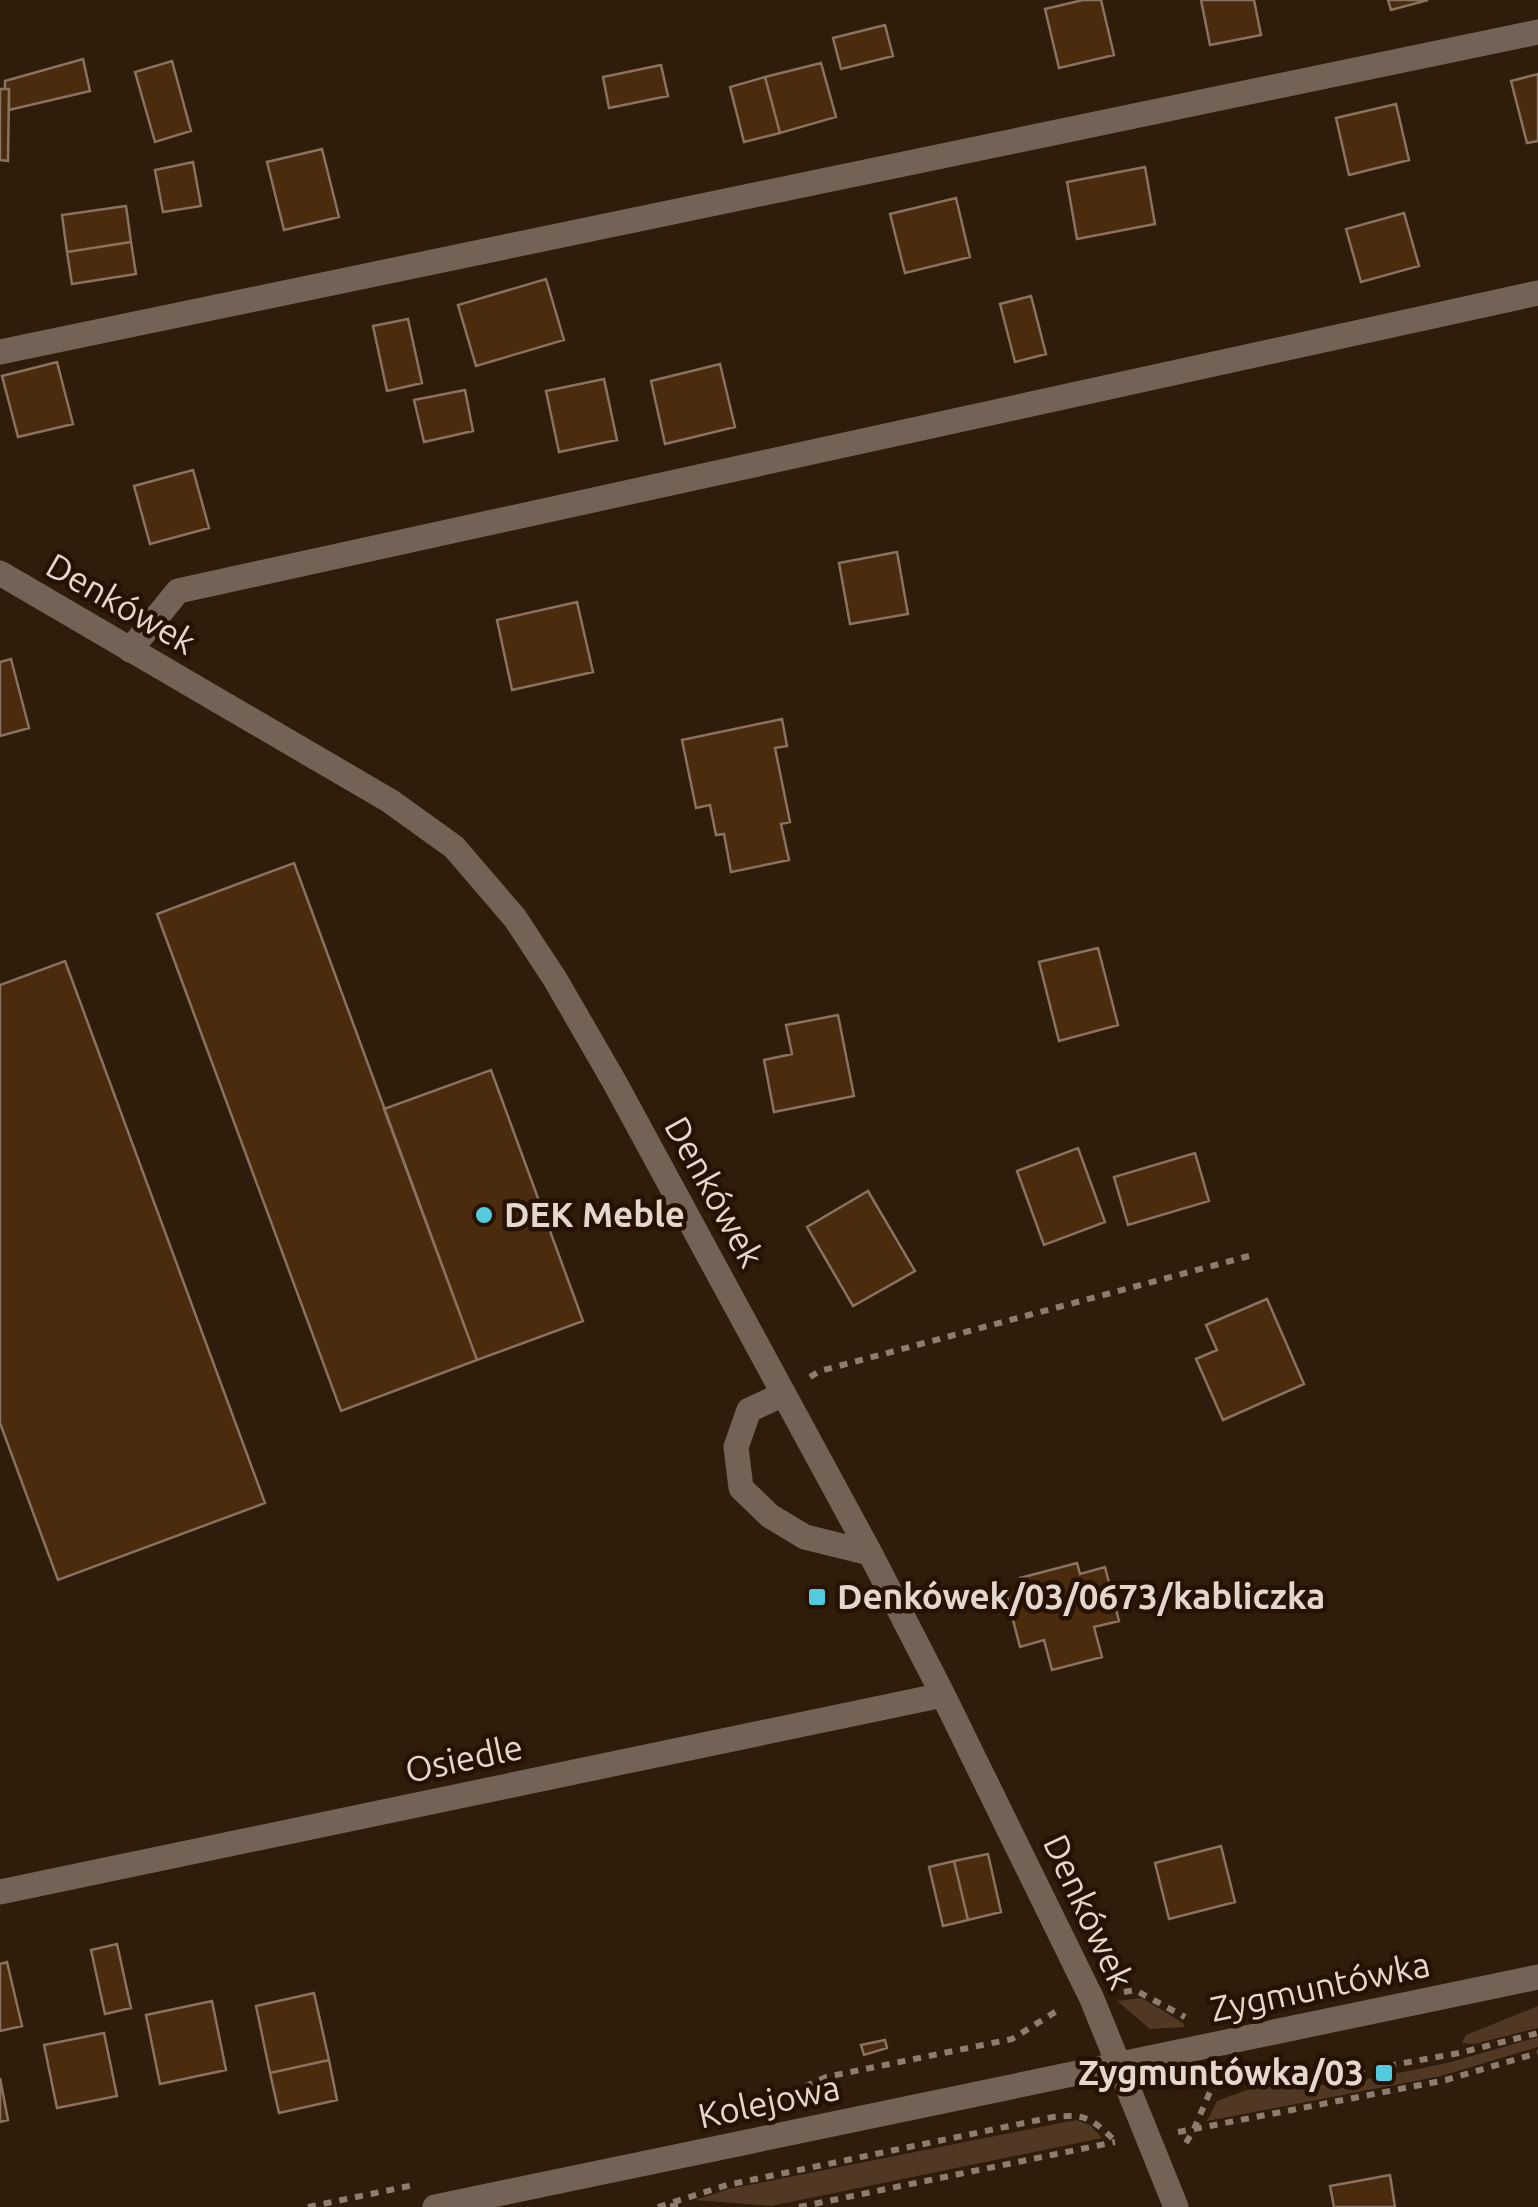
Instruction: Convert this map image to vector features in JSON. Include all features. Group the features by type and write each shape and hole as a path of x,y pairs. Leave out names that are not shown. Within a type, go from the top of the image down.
{"street":[{"path":"0,352 1538,32"},
{"path":"130,650 178,591 1538,293"},
{"name":"Denkówek","path":"0,573 390,801 454,847 515,918 556,979 870,1553 943,1695 1092,1999 1176,2207"},
{"path":"784,1394 749,1410 736,1447 741,1488 770,1516 805,1537 870,1553"},
{"name":"Osiedle","path":"0,1892 943,1695"},
{"name":"Zygmuntówka","path":"1117,2064 1538,1977"},
{"name":"Kolejowa","path":"435,2207 1117,2064"}],"path":[{"path":"784,1394 820,1371 1249,1256"},
{"path":"1120,1993 1134,1990 1188,2018 1196,2018"},
{"path":"1194,2129 1212,2087 1257,2077 1343,2074 1459,2053 1538,2033"},
{"path":"1172,2134 1446,2080 1538,2053"},
{"path":"661,2206 728,2186 1053,2117 1078,2115 1093,2120 1115,2142 799,2207"},
{"path":"661,2206 686,2207"}],"shaded area":[{"path":"1142,1998 1185,2027 1150,2029 1117,2001"},
{"path":"1538,2006 1538,2028 1474,2044 1462,2043 1466,2035"},
{"path":"1538,2037 1538,2047 1441,2076 1207,2121 1217,2101 1250,2089 1340,2085 1447,2063"},
{"path":"1076,2120 1090,2125 1102,2138 771,2206 695,2200 729,2189"}],"building":[{"path":"1101,0 1114,55 1059,68 1045,9"},
{"path":"1201,0 1254,0 1261,35 1210,45"},
{"path":"1388,0 1428,0 1391,10"},
{"path":"885,25 893,56 841,69 833,38"},
{"path":"83,59 90,91 9,110 5,81"},
{"path":"172,61 191,131 155,142 135,72"},
{"path":"821,63 836,117 780,133 765,77"},
{"path":"661,65 668,96 609,108 603,77"},
{"path":"1538,74 1538,141 1527,143 1511,81"},
{"path":"765,77 780,133 744,142 730,87"},
{"path":"0,89 9,89 8,161 0,160"},
{"path":"1396,104 1409,160 1349,175 1336,118"},
{"path":"322,149 339,217 284,230 267,162"},
{"path":"193,162 201,206 163,212 155,170"},
{"path":"1145,167 1155,224 1077,239 1067,182"},
{"path":"956,198 970,257 905,273 890,214"},
{"path":"126,206 131,242 67,252 62,215"},
{"path":"1404,213 1419,266 1361,282 1346,229"},
{"path":"131,242 136,274 72,284 67,252"},
{"path":"546,279 564,340 476,366 458,305"},
{"path":"1031,296 1046,354 1015,362 1000,304"},
{"path":"408,319 422,383 387,391 373,326"},
{"path":"57,362 73,424 18,437 2,376"},
{"path":"720,364 735,427 665,444 651,381"},
{"path":"604,379 617,440 559,452 546,391"},
{"path":"465,390 473,431 424,442 414,400"},
{"path":"193,470 209,528 150,544 134,486"},
{"path":"897,552 908,614 850,624 839,563"},
{"path":"577,602 593,672 512,690 497,620"},
{"path":"11,659 29,728 0,736 0,662"},
{"path":"782,719 787,746 775,748 790,822 781,824 789,860 731,872 724,834 716,835 710,805 696,808 682,740"},
{"path":"294,863 477,1360 341,1411 157,914"},
{"path":"1098,948 1118,1025 1059,1041 1039,962"},
{"path":"65,961 265,1503 58,1580 0,1423 0,985"},
{"path":"838,1015 854,1096 774,1112 764,1060 792,1054 786,1025"},
{"name":"DEK Meble","path":"491,1070 583,1321 477,1360 384,1109"},
{"path":"1078,1148 1105,1222 1044,1245 1017,1171"},
{"path":"1195,1153 1209,1201 1128,1225 1114,1177"},
{"path":"868,1191 915,1271 853,1306 807,1227"},
{"path":"1267,1299 1304,1384 1223,1420 1196,1359 1217,1350 1206,1325"},
{"path":"1077,1563 1080,1574 1105,1567 1119,1621 1094,1627 1102,1657 1052,1670 1044,1640 1020,1647 1006,1593 1023,1589 1020,1578"},
{"path":"1221,1846 1235,1902 1169,1919 1155,1863"},
{"path":"988,1854 1001,1912 968,1920 954,1861"},
{"path":"954,1861 968,1920 943,1926 929,1867"},
{"path":"117,1944 131,2008 105,2014 91,1950"},
{"path":"7,1962 22,2026 0,2031 0,1964"},
{"path":"314,1993 329,2060 270,2073 256,2006"},
{"path":"212,2001 226,2070 160,2084 146,2015"},
{"path":"104,2033 117,2096 57,2108 44,2045"},
{"path":"885,2040 887,2048 864,2055 861,2045"},
{"path":"329,2060 337,2100 279,2113 270,2073"},
{"path":"0,2078 8,2120 0,2122"},
{"path":"1390,2175 1395,2207 1334,2207 1330,2186"}],"place":[{"name":"DEK Meble","path":"484,1215"},
{"name":"Denkówek/03/0673/kabliczka","path":"817,1597"},
{"name":"Zygmuntówka/03","path":"1384,2073"}]}
